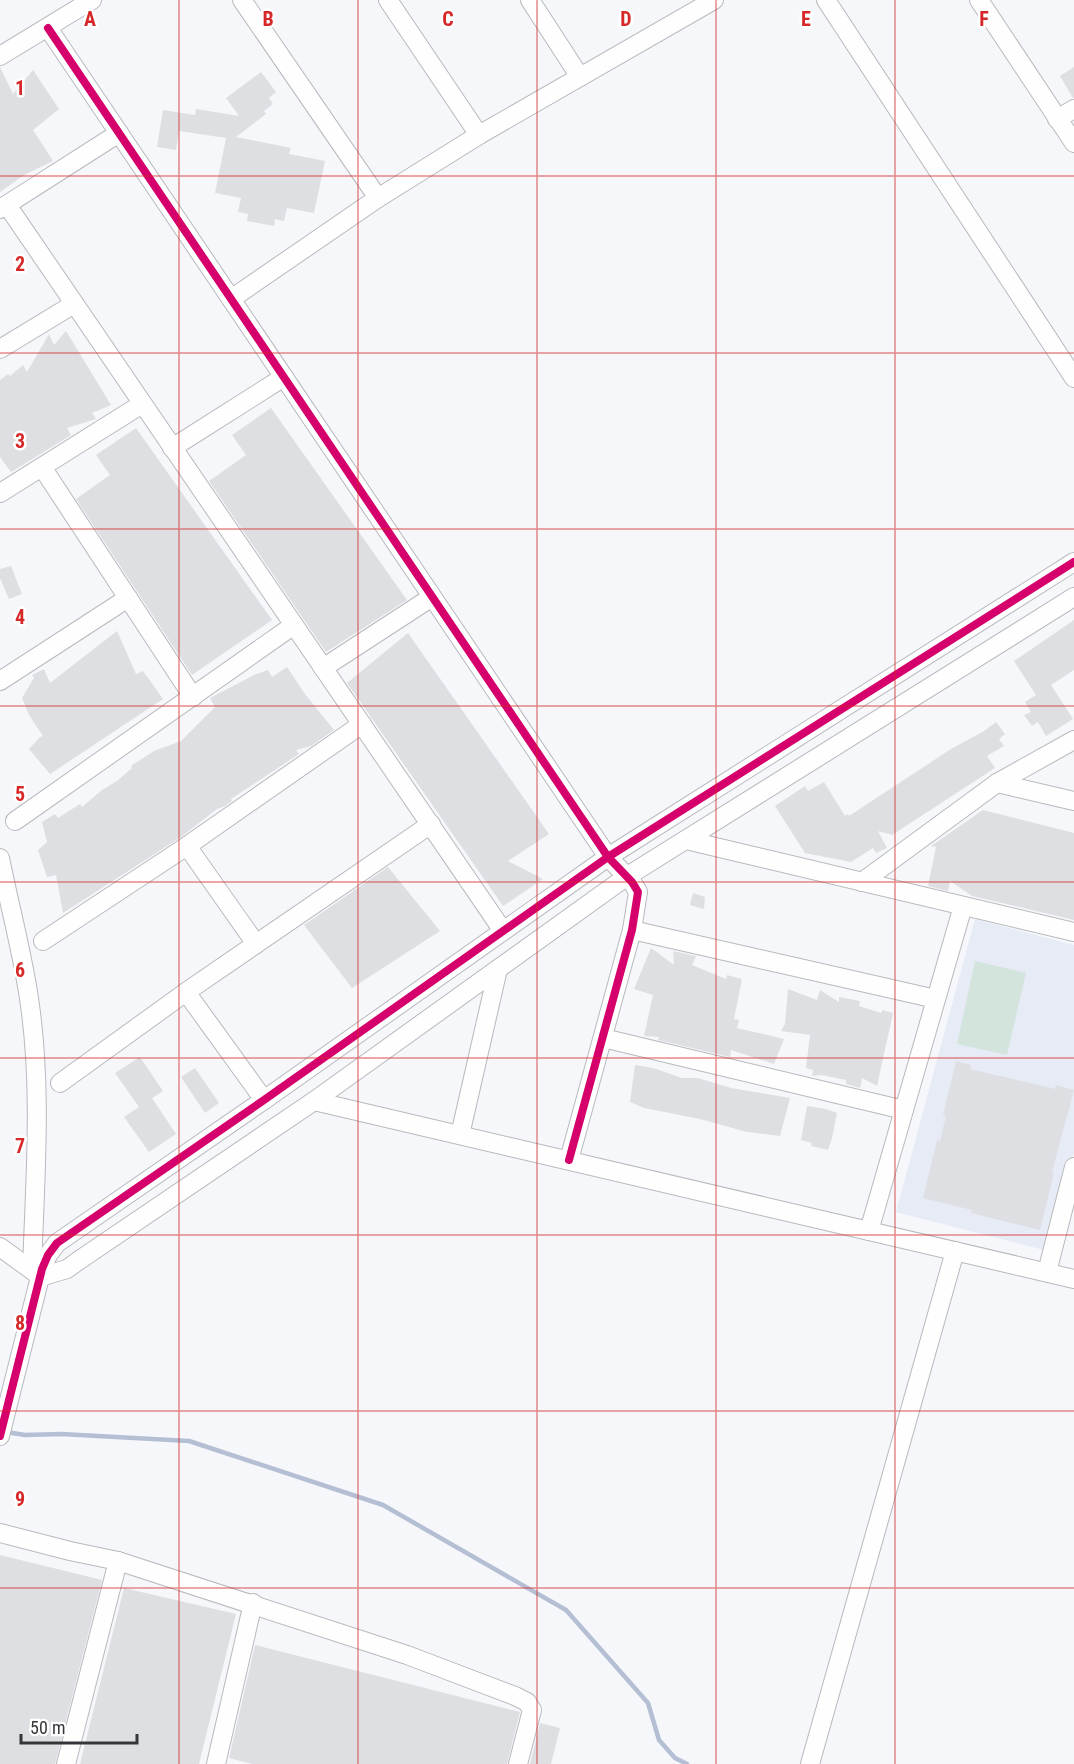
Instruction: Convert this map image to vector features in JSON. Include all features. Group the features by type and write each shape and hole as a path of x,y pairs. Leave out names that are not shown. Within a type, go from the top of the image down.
{"street":[{"path":"0,56 92,0"},
{"path":"243,0 378,198"},
{"path":"388,0 478,135"},
{"path":"531,0 580,77"},
{"path":"231,299 378,198 478,135 714,0"},
{"path":"826,0 1074,378"},
{"path":"979,0 1074,144"},
{"path":"48,28 608,857 636,888 638,897 632,930 569,1160"},
{"path":"1058,119 1074,109"},
{"path":"119,133 3,207 74,304 503,931"},
{"path":"0,349 74,304"},
{"path":"172,448 284,377"},
{"path":"0,492 142,404"},
{"path":"42,467 193,697"},
{"path":"36,1274 57,1243 608,857 1074,562"},
{"path":"324,668 432,597"},
{"path":"0,1246 36,1274 66,1269 314,1101 626,877 1074,597"},
{"path":"0,681 128,598"},
{"path":"15,821 294,625"},
{"path":"43,941 188,846 362,724"},
{"path":"862,882 997,783 1074,740"},
{"path":"997,783 1074,801"},
{"path":"60,1083 186,992 431,825"},
{"path":"686,840 1074,932"},
{"path":"188,846 256,944"},
{"path":"0,858 28,992 33,1039 36,1146 36,1274 0,1436"},
{"path":"869,1231 963,906"},
{"path":"632,930 936,999"},
{"path":"460,1135 498,969"},
{"path":"186,992 264,1100"},
{"path":"603,1038 904,1110"},
{"path":"314,1101 1074,1279"},
{"path":"1047,1272 1074,1167"},
{"path":"810,1764 955,1251"},
{"path":"0,1533 118,1561 407,1655 515,1696 527,1702 532,1710 518,1764"},
{"path":"66,1764 118,1561"},
{"path":"216,1764 253,1604"}],"shaded area":[{"path":"975,919 1074,945 1074,1152 1048,1251 896,1212"},
{"path":"975,961 1026,973 1007,1055 957,1044"}],"building":[{"path":"0,67 13,94 33,70 59,109 33,130 53,161 24,175 0,192"},
{"path":"1074,67 1074,98 1073,98 1060,76"},
{"path":"261,72 276,92 269,98 273,104 264,111 266,114 236,137 291,148 289,154 325,161 314,213 287,208 284,221 275,219 274,226 247,221 248,214 238,212 241,198 215,193 226,138 179,131 176,150 157,147 163,110 195,115 196,109 239,116 226,98"},
{"path":"66,331 111,405 92,413 96,419 67,428 71,435 11,472 0,457 0,380 8,374 10,376 23,365 27,372 49,334 54,345"},
{"path":"271,408 407,600 326,652 209,481 246,455 232,435"},
{"path":"136,428 272,620 192,675 76,499 110,475 96,455"},
{"path":"11,566 22,594 9,599 0,578 0,569"},
{"path":"1074,620 1074,670 1051,685 1073,719 1046,736 1038,722 1032,726 1024,715 1031,712 1025,702 1036,695 1014,661"},
{"path":"117,631 136,674 143,671 163,699 50,774 29,749 43,736 29,715 22,698 34,678 32,675 44,669 50,683"},
{"path":"408,633 549,834 508,861 543,879 503,906 347,683"},
{"path":"287,667 334,730 311,746 296,750 299,754 231,799 232,801 217,809 181,837 63,913 56,875 47,877 38,850 47,842 42,822 55,814 58,818 80,804 82,807 117,781 132,768 131,766 154,751 181,741 215,707 210,698 254,675 268,670 272,677"},
{"path":"996,722 1005,734 999,739 1004,746 987,756 995,768 892,835 878,831 887,848 876,853 873,848 851,862 805,853 775,806 805,786 808,791 824,782 845,816 848,814 849,816"},
{"path":"983,810 1074,833 1074,920 972,896 950,881 948,891 928,886 936,847 931,846"},
{"path":"388,867 440,931 352,988 304,925"},
{"path":"693,893 705,897 704,909 690,905"},
{"path":"651,948 674,965 673,951 696,956 692,965 726,979 727,975 742,979 734,1019 739,1020 737,1028 784,1039 774,1064 731,1050 730,1057 658,1040 659,1037 644,1036 653,995 634,989"},
{"path":"788,989 817,1000 820,990 839,1002 839,997 860,1001 859,1006 881,1013 882,1010 893,1013 877,1086 862,1078 860,1088 846,1084 846,1080 821,1075 812,1076 813,1070 806,1068 810,1035 781,1031 785,1024"},
{"path":"140,1057 163,1091 152,1098 176,1134 149,1152 124,1117 139,1107 115,1073"},
{"path":"956,1061 971,1065 970,1069 1055,1089 1056,1085 1074,1090 1052,1172 1054,1173 1040,1230 971,1213 972,1210 923,1198 937,1140 940,1141 946,1116 943,1115"},
{"path":"635,1065 653,1068 682,1078 698,1078 731,1088 790,1098 780,1136 747,1132 700,1119 644,1108 630,1102"},
{"path":"195,1068 219,1103 205,1113 181,1077"},
{"path":"807,1106 837,1113 828,1150 811,1146 812,1143 801,1140"},
{"path":"0,1555 102,1580 55,1764 0,1764"},
{"path":"124,1588 236,1614 199,1764 80,1764"},
{"path":"255,1645 520,1712 507,1764 252,1764 229,1758"},
{"path":"540,1723 560,1728 551,1764 530,1764"}],"waterway":[{"path":"6,1432 25,1435 61,1434 189,1441 383,1505 566,1610 648,1703 659,1740 675,1758 687,1764"}],"cycle path":[{"path":"48,28 608,857 632,882 638,892 632,930 569,1160"},
{"path":"0,1436 42,1269 57,1243 608,857 1074,562"}]}
